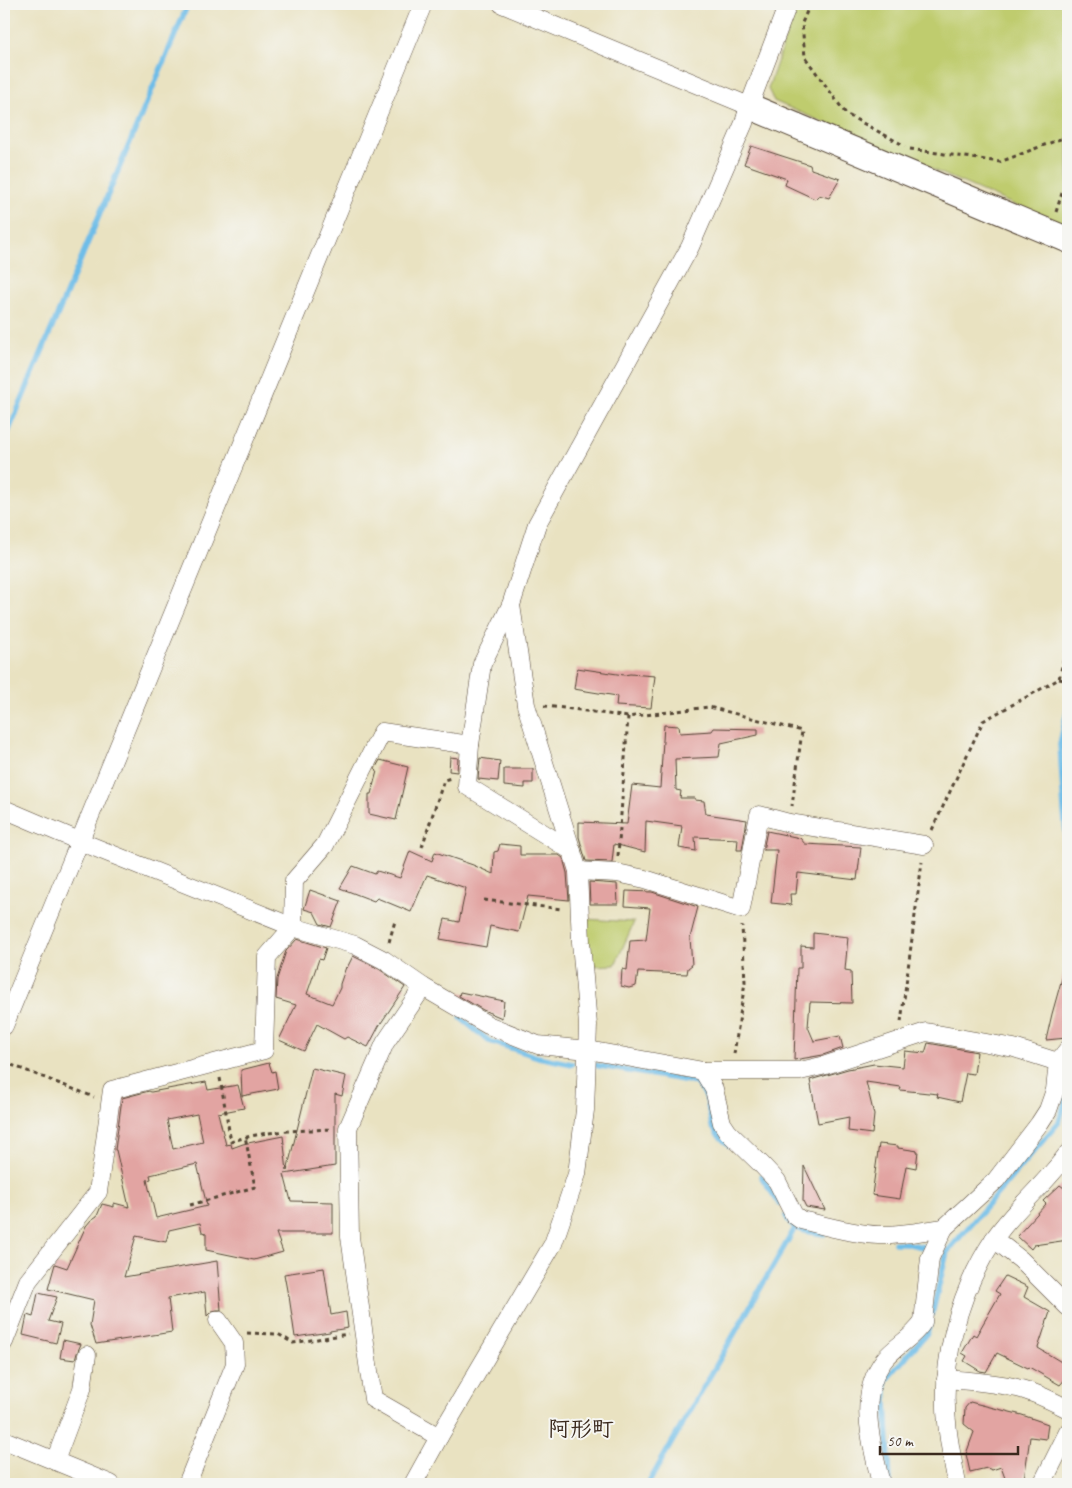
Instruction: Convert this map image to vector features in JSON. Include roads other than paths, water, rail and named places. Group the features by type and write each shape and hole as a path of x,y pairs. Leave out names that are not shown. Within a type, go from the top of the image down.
{"street":[{"path":"4,1026 423,4"},
{"path":"502,4 1059,236"},
{"path":"572,851 467,786 470,745 482,664 511,605 537,524 690,246 744,123 788,4"},
{"path":"413,1484 553,1244 577,1174 585,1110 588,1025 578,871 526,705 511,605"},
{"path":"4,1342 28,1281 98,1192 112,1090 264,1050 267,958 293,927 294,881 325,845 382,732 470,745"},
{"path":"4,809 293,927 355,945 384,960 424,987 488,1025 538,1045 588,1050 703,1071 731,1072 800,1071 826,1065 926,1032 1063,1056 1048,1110 1039,1124 996,1180 941,1234 930,1258 923,1322 918,1330 884,1359 876,1372 870,1388 868,1420 881,1484"},
{"path":"578,871 617,873 645,879 741,909 759,815 789,823 924,845"},
{"path":"424,987 385,1043 348,1128 350,1237 373,1399 439,1437"},
{"path":"703,1071 714,1089 722,1123 728,1132 777,1181 794,1215 801,1220 877,1235 941,1234"},
{"path":"957,1484 948,1431 946,1379 955,1327 966,1291 975,1271 994,1239 1007,1222 1067,1159"},
{"path":"994,1239 1021,1260 1068,1307"},
{"path":"187,1484 235,1364 234,1343 223,1326"},
{"path":"55,1461 82,1389 87,1355"},
{"path":"946,1379 999,1384 1018,1388 1035,1393 1068,1409"},
{"path":"1042,1484 1068,1432"},
{"path":"4,1440 111,1484"}],"waterway":[{"path":"4,442 188,4"},
{"path":"1068,706 1060,744 1068,854"},
{"path":"461,1018 489,1041 538,1057 572,1064"},
{"path":"594,1065 695,1082 707,1099 712,1126 718,1135 729,1145"},
{"path":"932,1314 947,1252 1059,1122 1068,1092"},
{"path":"761,1176 779,1203"},
{"path":"786,1216 797,1228 824,1234"},
{"path":"648,1484 795,1228"},
{"path":"895,1243 905,1243 932,1249"},
{"path":"890,1484 885,1381 927,1333 930,1323"}],"district":[{"name":"阿形町","path":"581,1428"}]}
